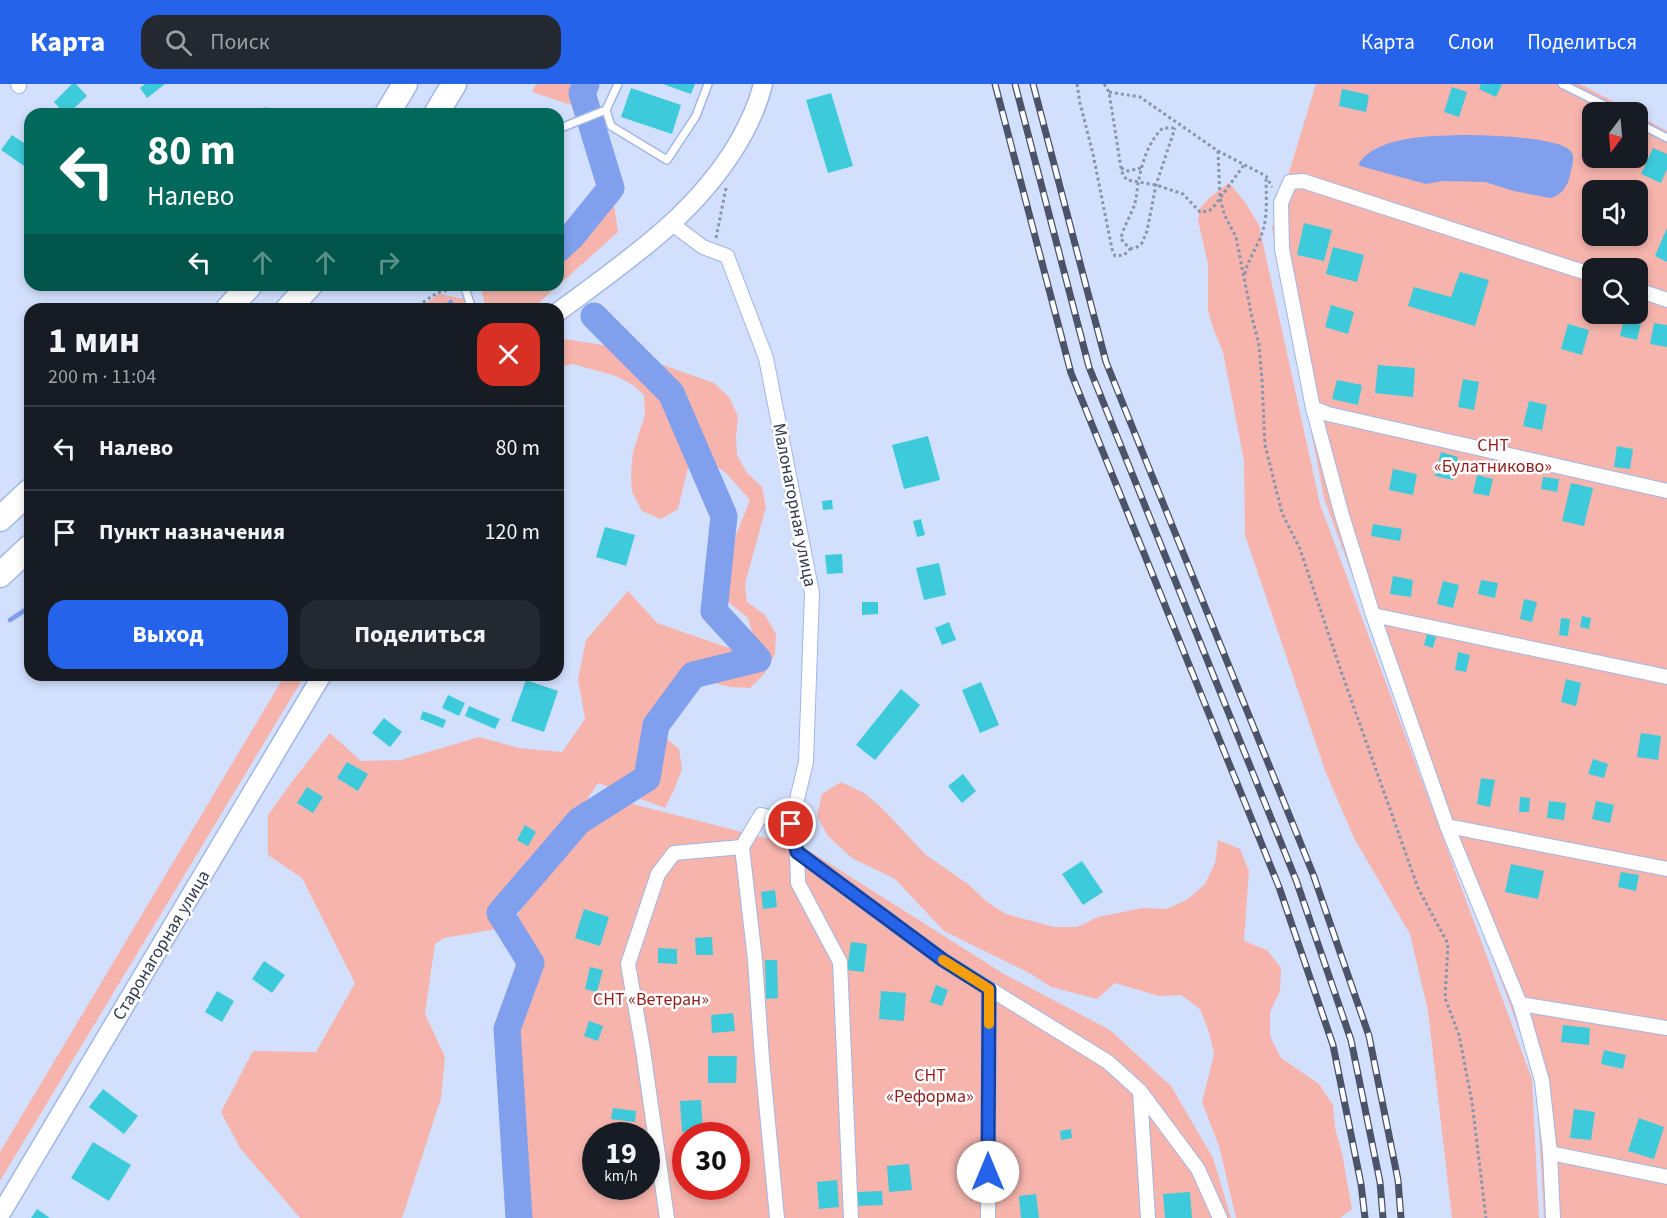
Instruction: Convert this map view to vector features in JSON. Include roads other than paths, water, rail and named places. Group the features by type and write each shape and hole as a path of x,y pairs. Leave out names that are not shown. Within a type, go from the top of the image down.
{"highway":[{"path":"391,108 405,84"},
{"path":"440,108 454,84"},
{"path":"234,303 244,291"},
{"path":"294,303 304,291"},
{"path":"0,519 24,497"},
{"path":"0,574 24,552"}],"main road":[{"path":"564,307 659,236 696,200 730,156 754,112 763,84"},
{"name":"Старонагорная улица","path":"0,1215 318,681"}],"street":[{"path":"1553,1218 1550,1153 1542,1081 1520,1004 1447,826 1373,615 1341,512 1313,408 1282,249 1281,203 1290,182 1303,181 1582,271"},
{"name":"Малонагорная улица","path":"672,224 703,247 727,256 766,358 812,593 806,762 791,824"},
{"path":"1648,293 1667,300"},
{"path":"1313,408 1328,414 1667,491"},
{"path":"1373,615 1667,676"},
{"path":"777,1218 755,960 742,847 761,815 791,824 797,852 798,882 840,962 851,1218"},
{"path":"1447,826 1667,869"},
{"path":"667,1218 628,964 658,874 674,853 742,847"},
{"path":"797,852 943,960 1108,1062 1140,1091 1198,1169 1220,1218"},
{"path":"988,1218 989,989"},
{"path":"1520,1004 1667,1028"},
{"path":"1140,1091 1148,1218"},
{"path":"1550,1153 1667,1177"}],"lane":[{"path":"618,84 606,110 610,126 667,160 696,116 708,84"},
{"path":"1562,84 1598,102"},
{"path":"564,126 606,110"},
{"path":"1648,128 1667,138"}],"water":[{"path":"1460,135 1538,140 1566,147 1572,153 1573,158 1568,183 1561,193 1550,198 1514,191 1485,182 1443,181 1426,184 1360,166 1359,163 1379,147 1405,139"}],"waterway":[{"path":"564,243 611,188 582,93 586,84"},
{"path":"519,1218 507,1029 531,963 500,913 579,821 647,778 656,725 693,675 758,659 714,611 724,516 671,393 594,316"},
{"path":"10,620 24,611"}],"railway":[{"path":"995,84 1071,373 1279,887 1333,1045 1361,1184 1365,1218"},
{"path":"1015,84 1089,367 1296,880 1351,1040 1380,1182 1383,1218"},
{"path":"1033,84 1106,362 1313,874 1369,1036 1398,1180 1401,1218"}],"park label":[{"name":"СНТ «Булатниково»","path":"1493,455"},
{"name":"СНТ «Ветеран»","path":"651,999"},
{"name":"СНТ «Реформа»","path":"930,1085"}]}
